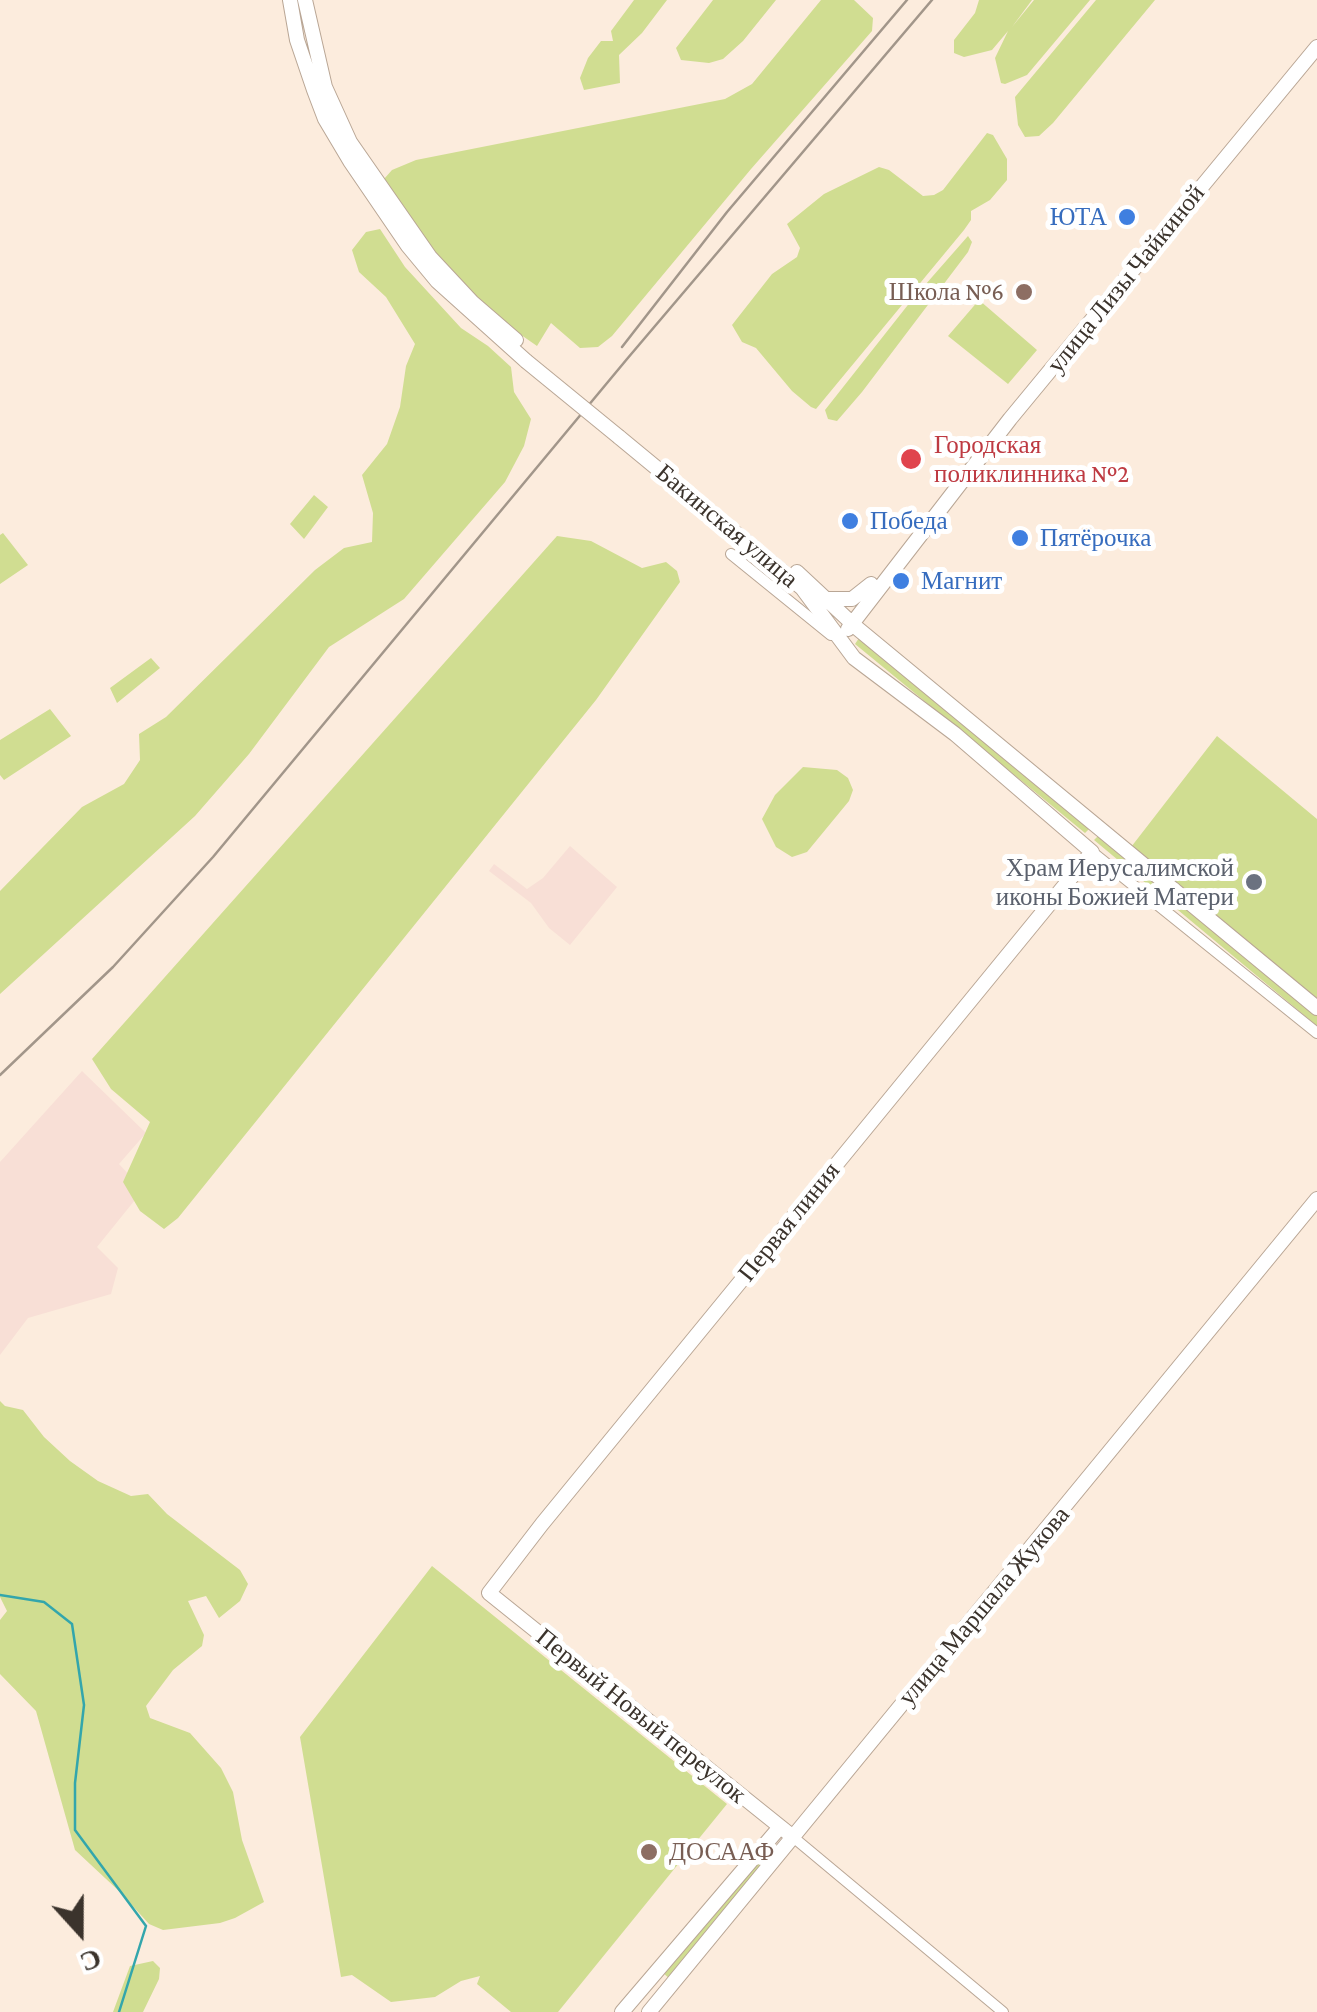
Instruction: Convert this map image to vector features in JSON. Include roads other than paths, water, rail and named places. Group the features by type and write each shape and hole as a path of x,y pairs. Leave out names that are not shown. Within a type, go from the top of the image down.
{"main road":[{"path":"290,0 305,38"},
{"path":"305,0 305,38"},
{"name":"Бакинская улица","path":"305,38 320,104 340,145 408,246 449,293 825,598 1317,1008"},
{"name":"улица Лизы Чайкиной","path":"842,644 851,622 936,513 1317,46"},
{"name":"Бакинская улица","path":"622,434 802,588 854,658 955,734 1092,852"},
{"name":"улица Лизы Чайкиной","path":"825,598 846,601 859,595 936,513"},
{"name":"Первая линия","path":"489,1594 542,1524 1092,852"},
{"name":"улица Маршала Жукова","path":"649,2012 1317,1199"},
{"name":"Первый Новый переулок","path":"489,1594 793,1837"},
{"path":"622,2012 780,1826"},
{"path":"652,1976 667,1990"}],"street":[{"path":"731,554 842,644"},
{"name":"Бакинская улица","path":"1092,852 1317,1033"},
{"path":"793,1837 1003,2012"}],"waterway":[{"path":"0,1595 44,1602 72,1624 84,1705 75,1783 75,1830 146,1926 119,2012"}],"railway":[{"path":"622,347 727,212 907,0"},
{"path":"0,1075 113,967 213,857 932,0"}],"place":[{"name":"ЮТА","path":"1127,217"},
{"name":"Школа №6","path":"1024,292"},
{"name":"Городская поликлинника №2","path":"911,459"},
{"name":"Победа","path":"850,521"},
{"name":"Пятёрочка","path":"1020,538"},
{"name":"Магнит","path":"901,581"},
{"name":"Храм Иерусалимской иконы Божией Матери","path":"1254,882"},
{"name":"ДОСААФ","path":"649,1852"}]}
